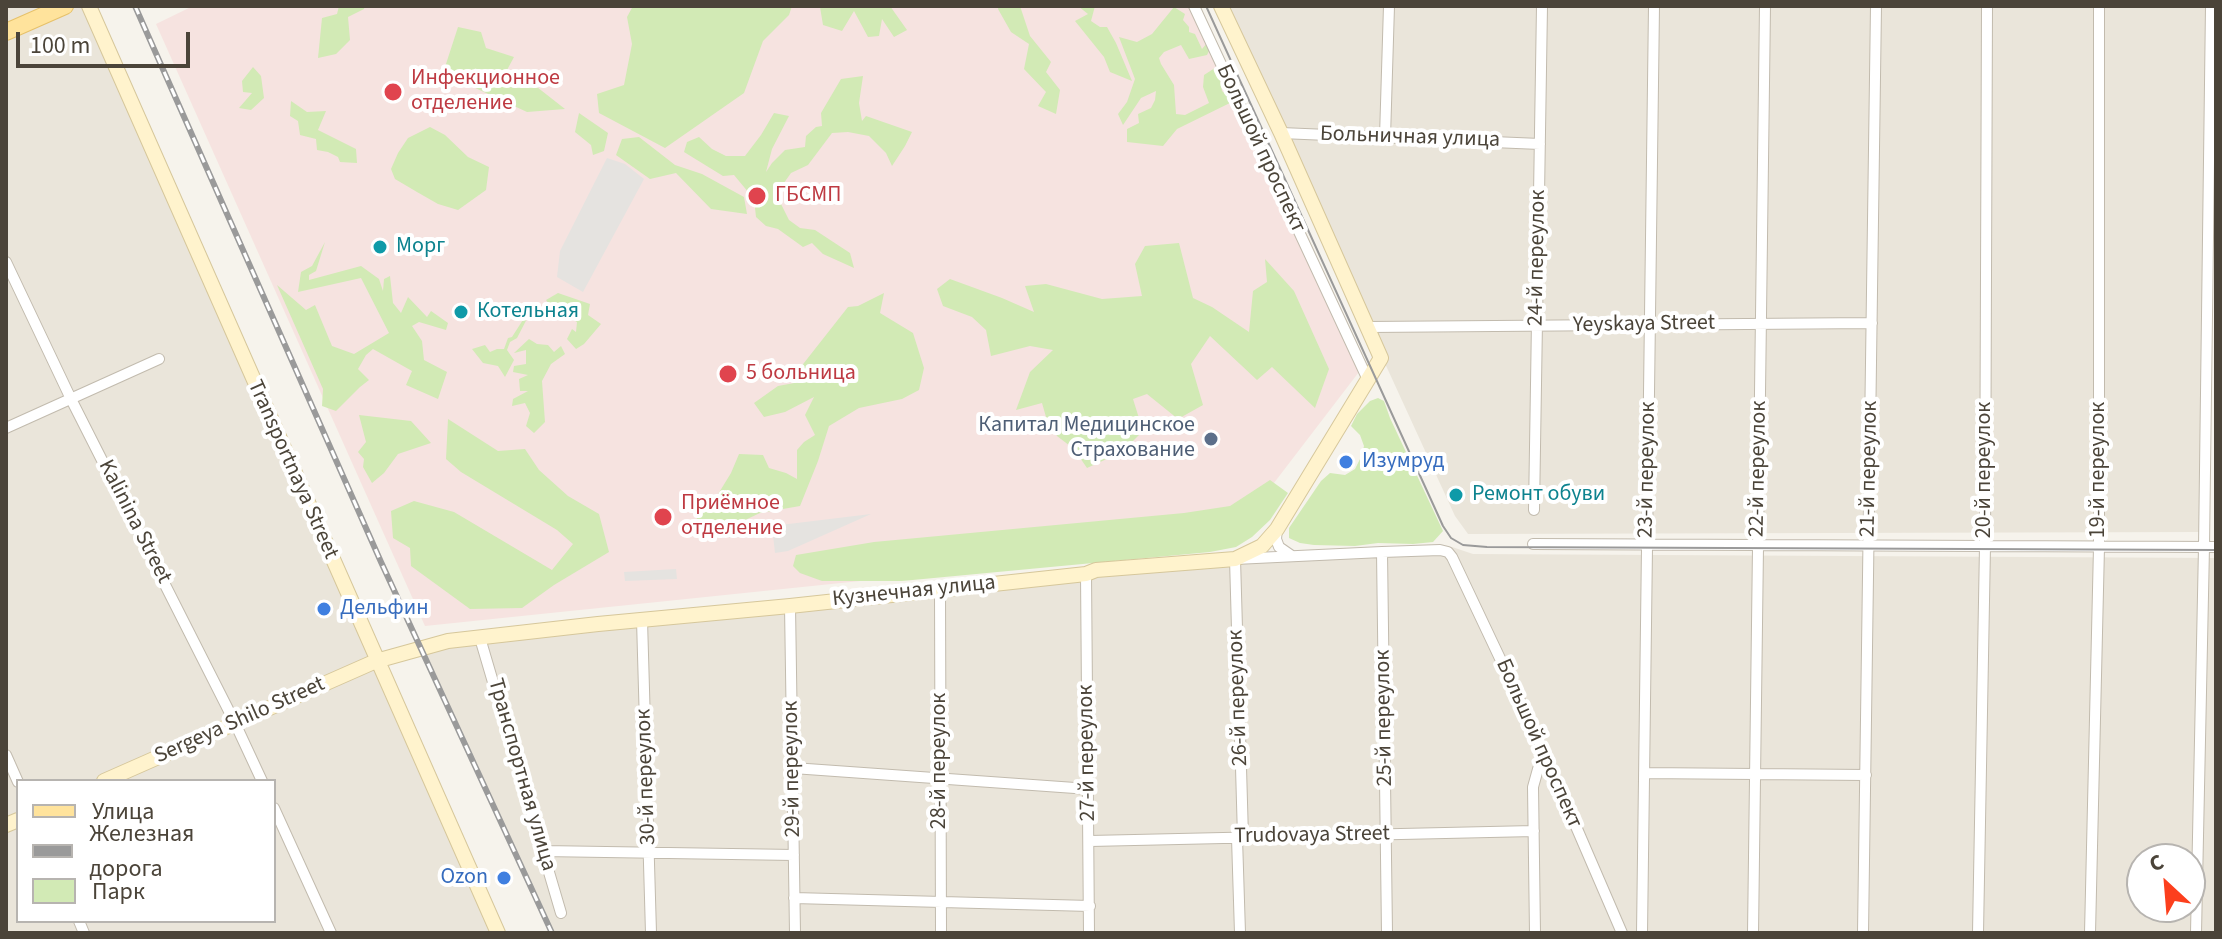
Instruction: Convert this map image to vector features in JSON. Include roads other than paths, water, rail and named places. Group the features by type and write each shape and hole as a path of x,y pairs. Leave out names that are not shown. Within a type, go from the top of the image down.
{"main road":[{"path":"6,32 65,6"}],"street":[{"name":"Transportnaya Street","path":"89,6 498,933"},
{"name":"Большой проспект","path":"1194,6 1368,380"},
{"name":"Большой проспект","path":"1221,6 1381,358 1277,529 1262,546 1235,559"},
{"path":"1385,137 1389,6"},
{"name":"24-й переулок","path":"1534,510 1542,6"},
{"name":"23-й переулок","path":"1642,933 1654,6"},
{"name":"22-й переулок","path":"1753,933 1765,6"},
{"name":"21-й переулок","path":"1863,933 1876,6"},
{"name":"20-й переулок","path":"1978,933 1985,546 1987,6"},
{"name":"19-й переулок","path":"2090,933 2099,547 2099,6"},
{"path":"2196,933 2210,547 2211,6"},
{"name":"Больничная улица","path":"1281,133 1540,144"},
{"name":"Kalinina Street","path":"6,262 261,779"},
{"name":"Yeyskaya Street","path":"1369,327 1872,323"},
{"path":"6,428 159,359"},
{"path":"1277,529 1279,547 1294,557"},
{"path":"1533,544 2210,547"},
{"name":"Кузнечная улица","path":"376,661 448,641 940,590 1086,574 1096,570 1382,552 1440,550 1452,557"},
{"name":"25-й переулок","path":"1382,552 1387,933"},
{"name":"Большой проспект","path":"1452,557 1545,756 1622,933"},
{"name":"26-й переулок","path":"1235,559 1240,933"},
{"name":"27-й переулок","path":"1086,574 1089,933"},
{"name":"28-й переулок","path":"940,590 941,933"},
{"name":"29-й переулок","path":"790,606 795,933"},
{"name":"30-й переулок","path":"642,620 651,933"},
{"name":"Транспортная улица","path":"480,638 561,913"},
{"name":"Sergeya Shilo Street","path":"109,779 376,661"},
{"path":"6,755 17,779"},
{"path":"1535,933 1533,787 1545,756"},
{"path":"793,768 1089,789"},
{"path":"1644,773 1866,775"},
{"path":"276,812 331,933"},
{"name":"Trudovaya Street","path":"1090,841 1534,831"},
{"path":"543,851 794,855"},
{"path":"794,898 1090,906"}],"tram line":[{"path":"1206,6 1443,526 1451,538 1463,545 2216,550"}],"railway":[{"path":"135,6 381,562 552,933"}],"place":[{"name":"Инфекционное отделение","path":"393,92"},
{"name":"ГБСМП","path":"757,196"},
{"name":"Морг","path":"380,247"},
{"name":"Котельная","path":"461,312"},
{"name":"5 больница","path":"728,374"},
{"name":"Капитал Медицинское Страхование","path":"1211,439"},
{"name":"Изумруд","path":"1346,462"},
{"name":"Ремонт обуви","path":"1456,495"},
{"name":"Приёмное отделение","path":"663,517"},
{"name":"Дельфин","path":"324,609"},
{"name":"Ozon","path":"504,878"}]}
